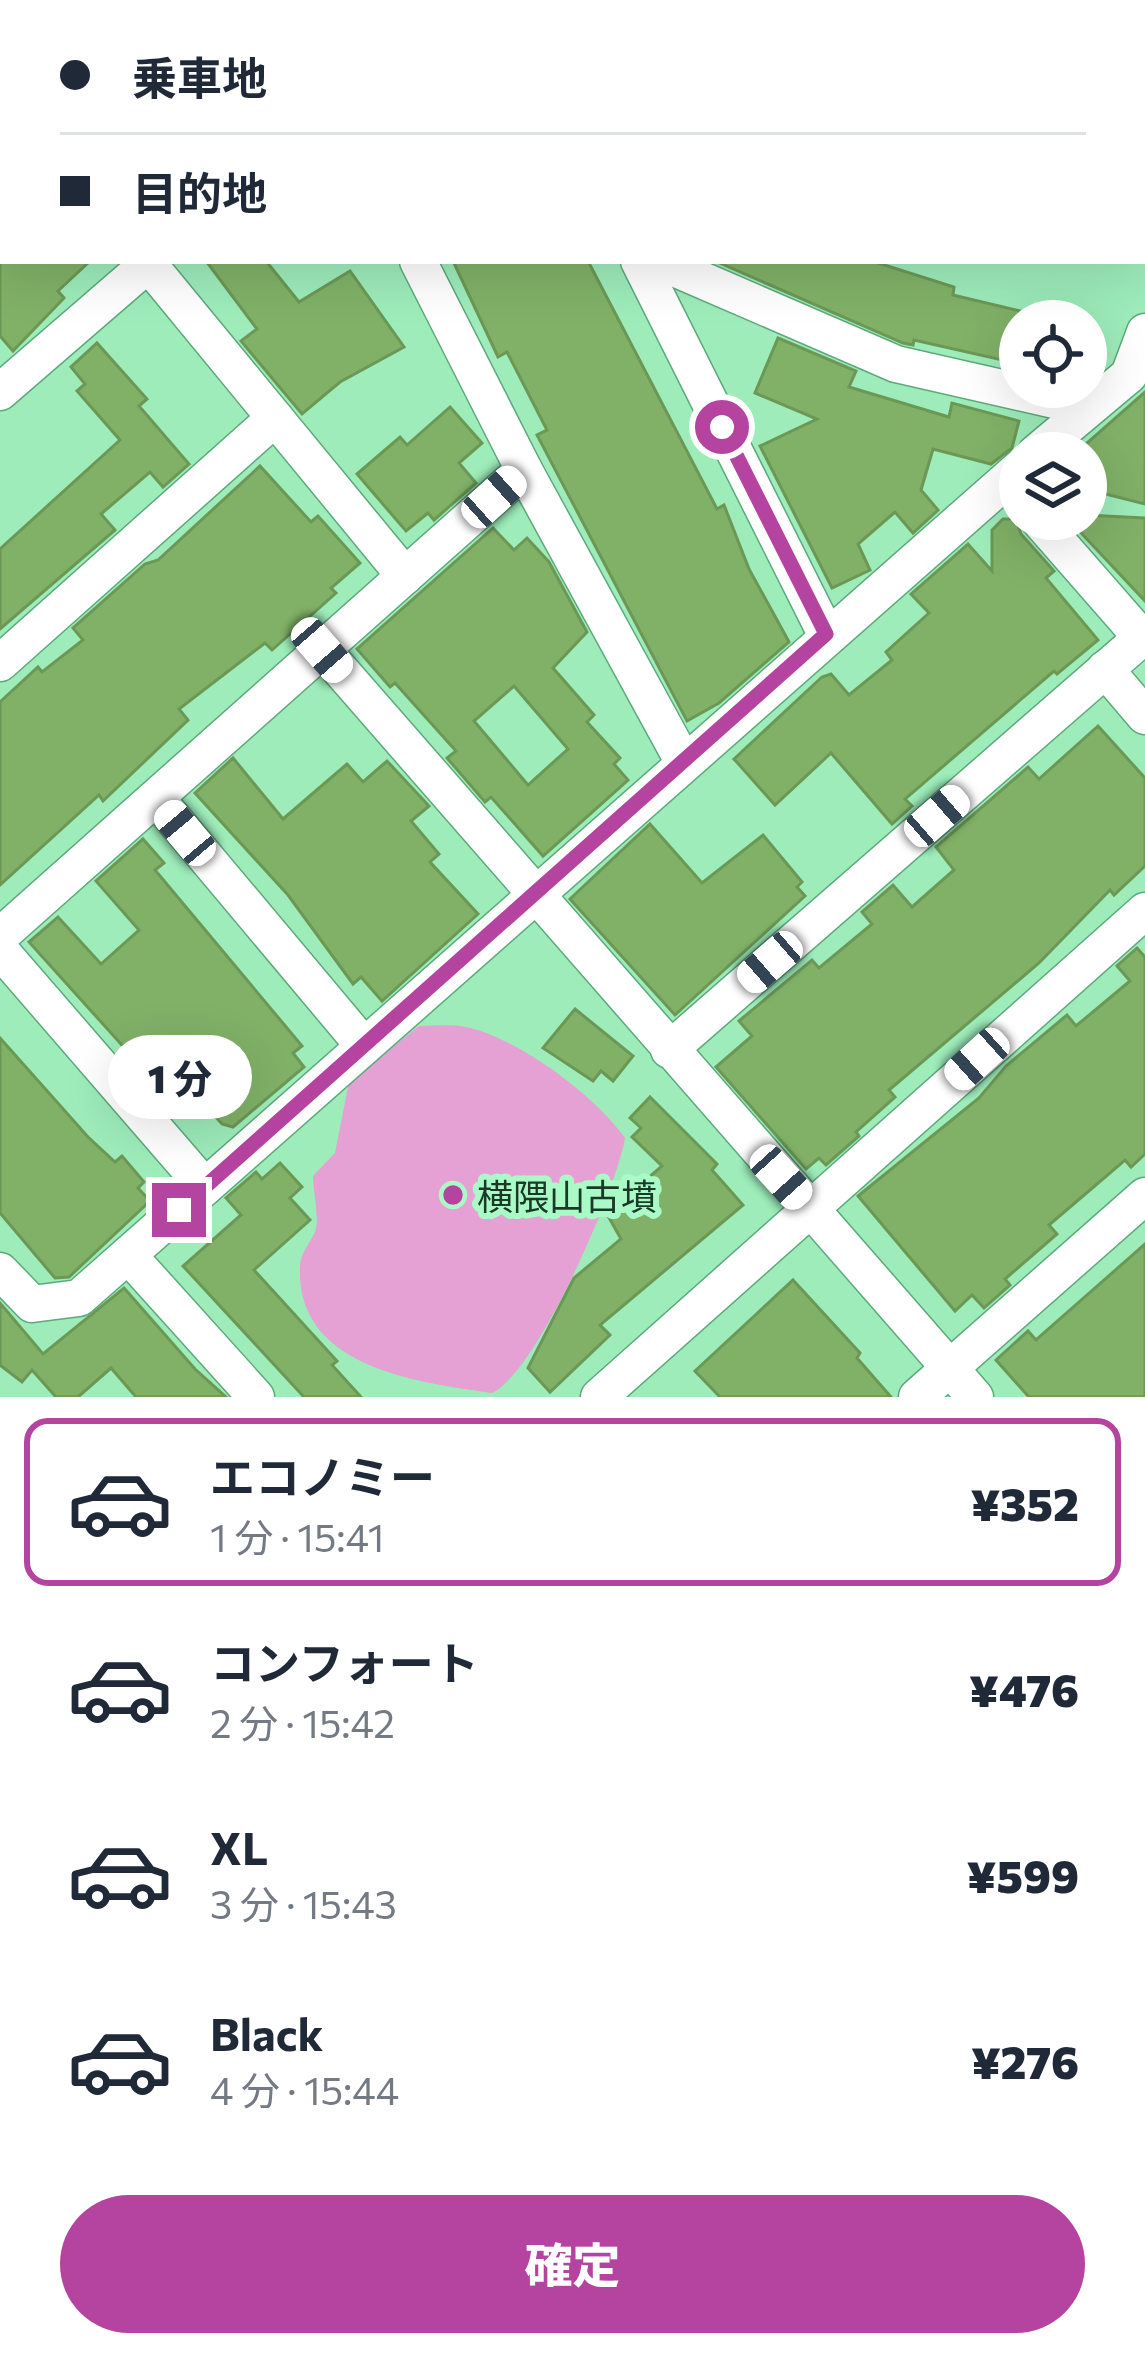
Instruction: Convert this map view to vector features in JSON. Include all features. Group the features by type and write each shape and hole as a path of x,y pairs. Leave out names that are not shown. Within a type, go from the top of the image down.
{"street":[{"path":"0,392 145,264"},
{"path":"149,264 405,576"},
{"path":"420,264 524,470 683,761"},
{"path":"641,264 826,634"},
{"path":"665,264 896,364 999,387"},
{"path":"1107,391 1130,375 1145,332"},
{"path":"1058,432 1084,408"},
{"path":"0,664 275,418"},
{"path":"0,936 524,470"},
{"path":"0,1271 32,1304 80,1298 826,634 999,495"},
{"path":"670,1051 1143,636 1057,540"},
{"path":"322,650 975,1397"},
{"path":"1105,669 1145,716"},
{"path":"156,797 364,1046"},
{"path":"599,1397 1145,910"},
{"path":"0,950 205,1187"},
{"path":"917,1397 1145,1196"},
{"path":"128,1256 256,1397"}],"shaded area":[{"path":"419,1026 466,1027 509,1043 575,1087 625,1138 607,1197 572,1278 530,1352 492,1393 430,1383 366,1364 317,1327 304,1300 300,1266 316,1227 313,1176 335,1153 349,1082"}],"building":[{"path":"0,264 87,264 58,291 64,298 13,351 0,336"},
{"path":"208,264 268,264 299,302 350,271 404,347 340,382 302,414 241,341 257,329"},
{"path":"454,264 590,264 717,509 724,505 749,569 789,642 719,703 687,721 537,435 547,430 507,352 498,357"},
{"path":"722,264 881,264 954,287 953,295 999,306 999,359 914,340 913,345"},
{"path":"778,338 856,371 849,387 949,417 952,403 1019,421 1016,432 999,432 999,458 991,464 933,449 921,490 938,510 913,533 895,512 858,544 870,570 832,588 760,446 817,419 755,393"},
{"path":"97,343 147,399 139,406 189,464 163,487 150,472 101,514 115,530 0,629 0,549 120,440 77,391 85,384 71,367"},
{"path":"1145,392 1145,504 1107,494 1107,432 1100,432"},
{"path":"450,407 482,443 459,463 476,483 434,520 428,513 406,531 357,474 400,437 407,445"},
{"path":"260,466 311,522 318,516 360,563 331,588 336,593 272,650 265,643 179,709 188,720 103,801 99,795 0,885 0,702 38,667 42,672 83,640 73,628 145,564 158,560"},
{"path":"1107,516 1145,518 1145,601 1088,540 1107,540"},
{"path":"999,523 999,540 1026,540 1054,571 1046,578 1098,640 1057,674 1054,671 905,799 912,806 892,824 831,753 775,805 734,759 822,677 831,674 849,695 892,660 886,652 929,613 911,594 968,544 992,571 992,530"},
{"path":"493,528 514,550 527,538 549,562 587,632 553,668 594,715 587,722 620,758 614,764 628,780 543,856 491,797 485,802 447,758 456,751 357,649","holes":["514,686 568,749 528,785 474,721"]},
{"path":"1098,726 1145,778 1145,866 1114,895 1110,890 1039,963 889,1090 895,1097 856,1132 859,1136 826,1165 819,1158 806,1169 716,1067 752,1036 739,1021 812,960 819,968 872,924 862,912 893,885 912,907 954,870 936,847 1028,767 1039,779"},
{"path":"233,758 283,819 347,764 363,782 387,761 429,806 411,821 439,854 430,862 478,914 382,1001 361,977 353,984 288,895 195,793"},
{"path":"650,824 702,883 763,835 802,882 797,887 805,896 675,1015 570,899"},
{"path":"143,839 164,863 155,870 302,1046 293,1053 304,1067 233,1127 222,1124 173,1070 157,1084 29,942 58,917 101,964 139,930 96,881"},
{"path":"1137,948 1145,957 1145,1154 1131,1167 1125,1160 1049,1225 1057,1234 1005,1279 1010,1285 984,1308 972,1295 955,1311 858,1196 979,1098 1006,1066 1067,1015 1076,1026 1130,981 1117,966"},
{"path":"575,1009 633,1056 613,1081 601,1071 593,1081 543,1048"},
{"path":"0,1038 88,1137 115,1162 122,1156 144,1182 138,1188 150,1201 69,1277 55,1278 0,1213"},
{"path":"650,1097 717,1164 712,1170 743,1205 600,1325 610,1335 550,1392 528,1368 574,1278 621,1239 607,1214 662,1166 632,1137 641,1128 630,1118"},
{"path":"280,1163 302,1187 290,1198 310,1220 254,1270 337,1361 332,1365 361,1397 304,1397 183,1266 241,1215 226,1198 256,1172 262,1179"},
{"path":"1145,1244 1145,1397 1029,1397 996,1360 1028,1331 1036,1340"},
{"path":"793,1280 860,1353 857,1358 891,1397 720,1397 695,1371"},
{"path":"124,1288 226,1397 136,1397 111,1368 78,1397 56,1397 32,1370 22,1382 0,1365 0,1303 43,1354"}],"place":[{"name":"横隈山古墳","path":"453,1195"}],"route":[{"path":"179,1210 826,634 722,427"}]}
